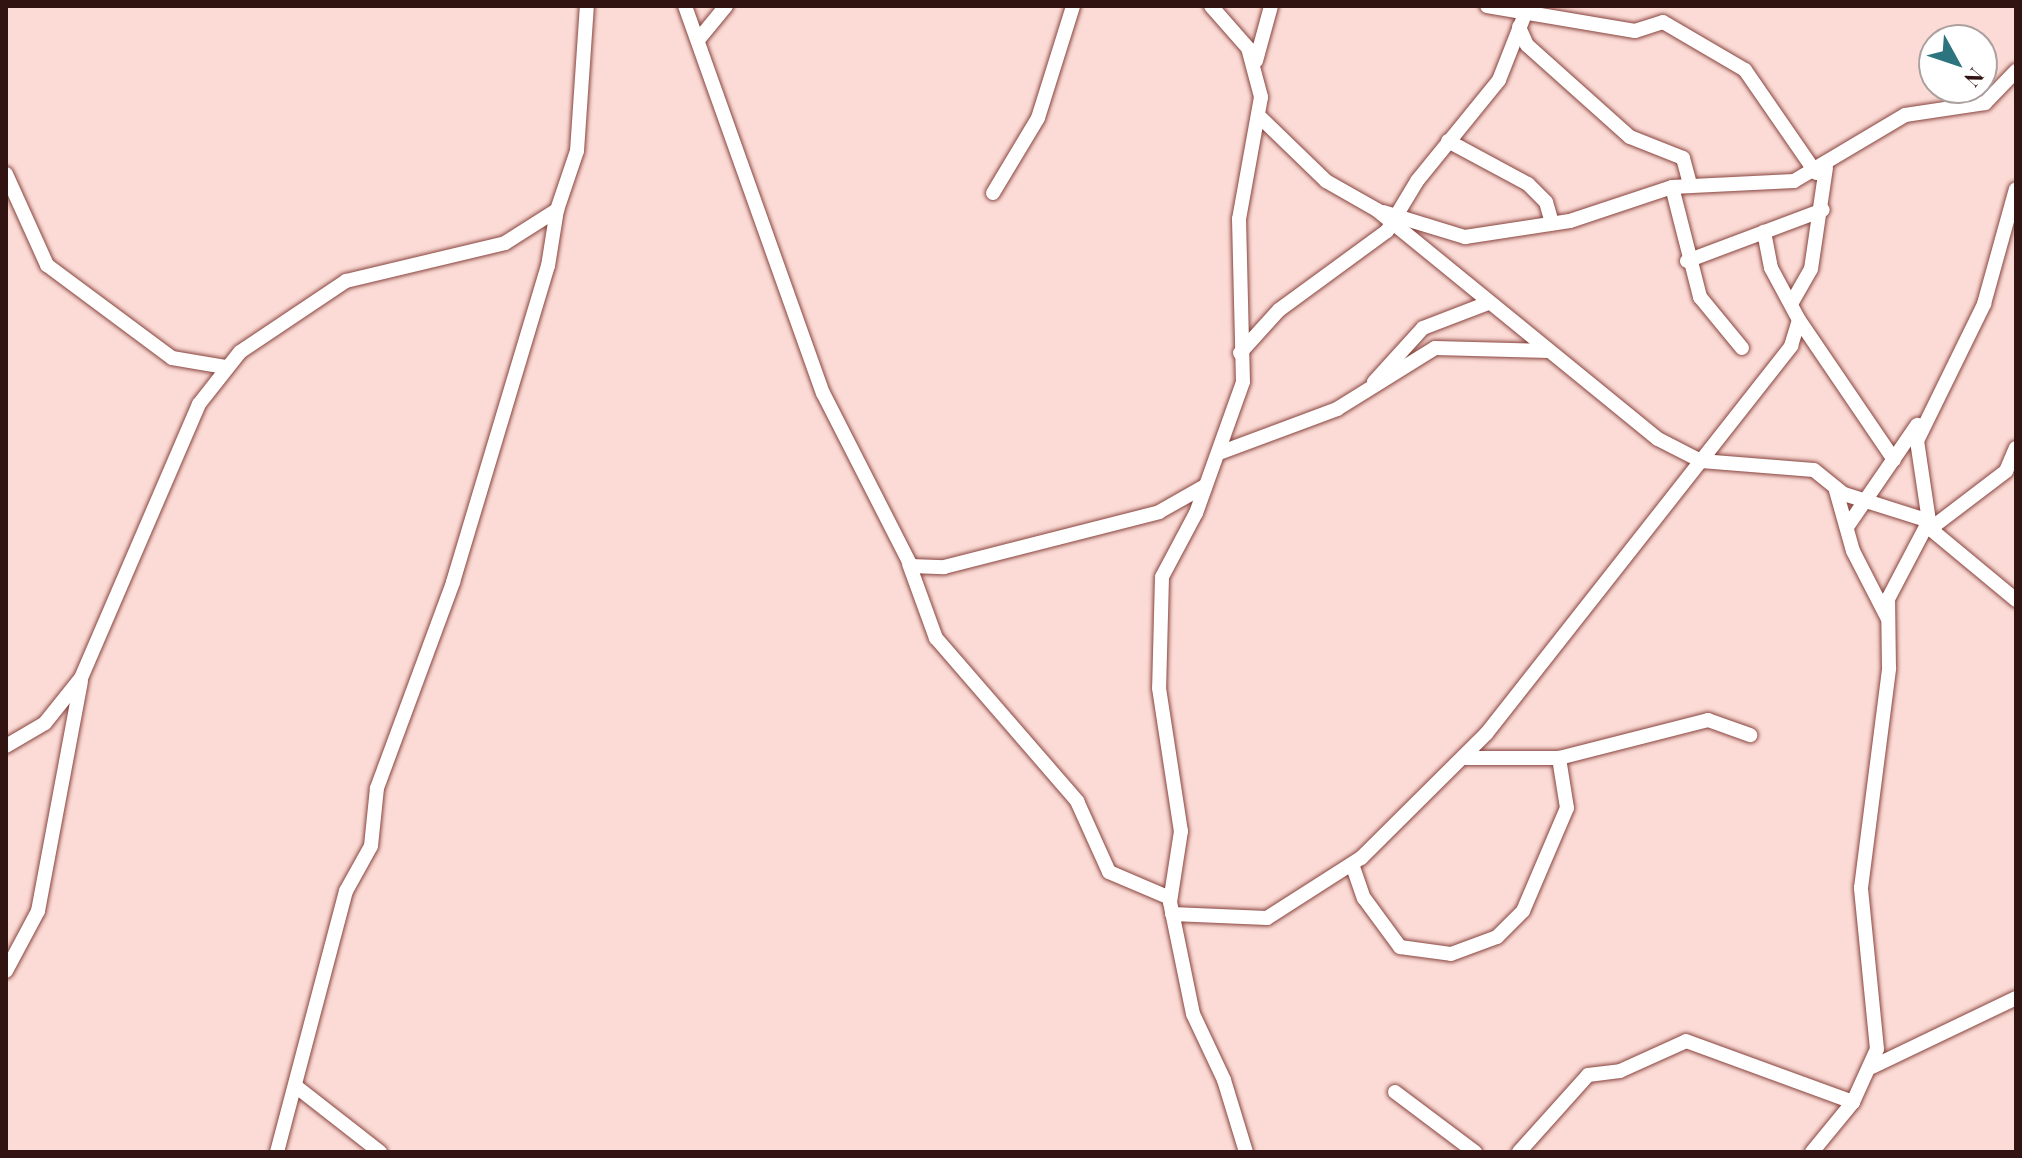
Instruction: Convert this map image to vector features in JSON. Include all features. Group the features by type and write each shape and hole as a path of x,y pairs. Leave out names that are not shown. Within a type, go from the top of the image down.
{"street":[{"path":"277,1152 298,1088 306,1029 342,926 346,891 371,846 377,788 453,582 548,266 557,210 577,151 587,6"},
{"path":"685,6 823,393 909,564 936,638 1071,794 1109,872 1170,898"},
{"path":"698,40 726,6"},
{"path":"993,193 1038,118 1073,6"},
{"path":"1211,6 1237,30 1256,73"},
{"path":"1246,1152 1224,1080 1193,1014 1172,914 1170,898 1181,831 1159,688 1158,598 1219,453 1242,388 1240,200 1261,118 1256,73 1257,36 1271,6"},
{"path":"1487,6 1522,20"},
{"path":"1240,353 1279,310 1393,221 1448,141 1499,80 1522,20 1543,10 1635,31 1660,21 1727,55 1753,80 1821,170 1823,210 1807,281 1791,304"},
{"path":"1522,20 1527,45 1630,137 1683,158 1690,184"},
{"path":"1393,221 1465,237 1552,223 1672,187 1690,184 1754,185 1821,170 1905,115 1985,103 2016,71"},
{"path":"1261,118 1326,181 1393,221 1619,412 1701,461 1811,469 1835,487 1929,525 2016,600"},
{"path":"1448,141 1528,184 1546,202 1552,223"},
{"path":"6,174 47,265 172,358 225,367"},
{"path":"1672,187 1687,261 1706,307 1742,348"},
{"path":"1847,527 1931,404 1984,304 2016,189"},
{"path":"6,971 38,911 81,678 199,404 225,367 284,317 346,281 505,243 557,210"},
{"path":"1687,261 1823,210"},
{"path":"1764,232 1799,320 1894,460"},
{"path":"1370,386 1423,328 1488,303"},
{"path":"1172,914 1267,918 1352,864 1463,758 1791,346 1799,320"},
{"path":"1219,453 1322,416 1442,346 1549,351"},
{"path":"1929,525 1915,451 1931,404"},
{"path":"1812,1152 1853,1102 1872,1067 1878,1031 1863,962 1861,888 1891,587 1929,525 2006,471 2016,448"},
{"path":"909,564 944,567 1159,512 1205,486"},
{"path":"1835,487 1847,527 1889,620"},
{"path":"6,746 45,723 81,678"},
{"path":"1463,758 1559,758 1708,720 1750,735"},
{"path":"1352,864 1364,898 1400,947 1451,954 1497,937 1523,911 1567,808 1559,758"},
{"path":"1872,1067 2016,998"},
{"path":"1519,1152 1588,1075 1620,1071 1686,1041 1853,1102"},
{"path":"298,1088 380,1152"},
{"path":"1395,1092 1475,1152"}]}
